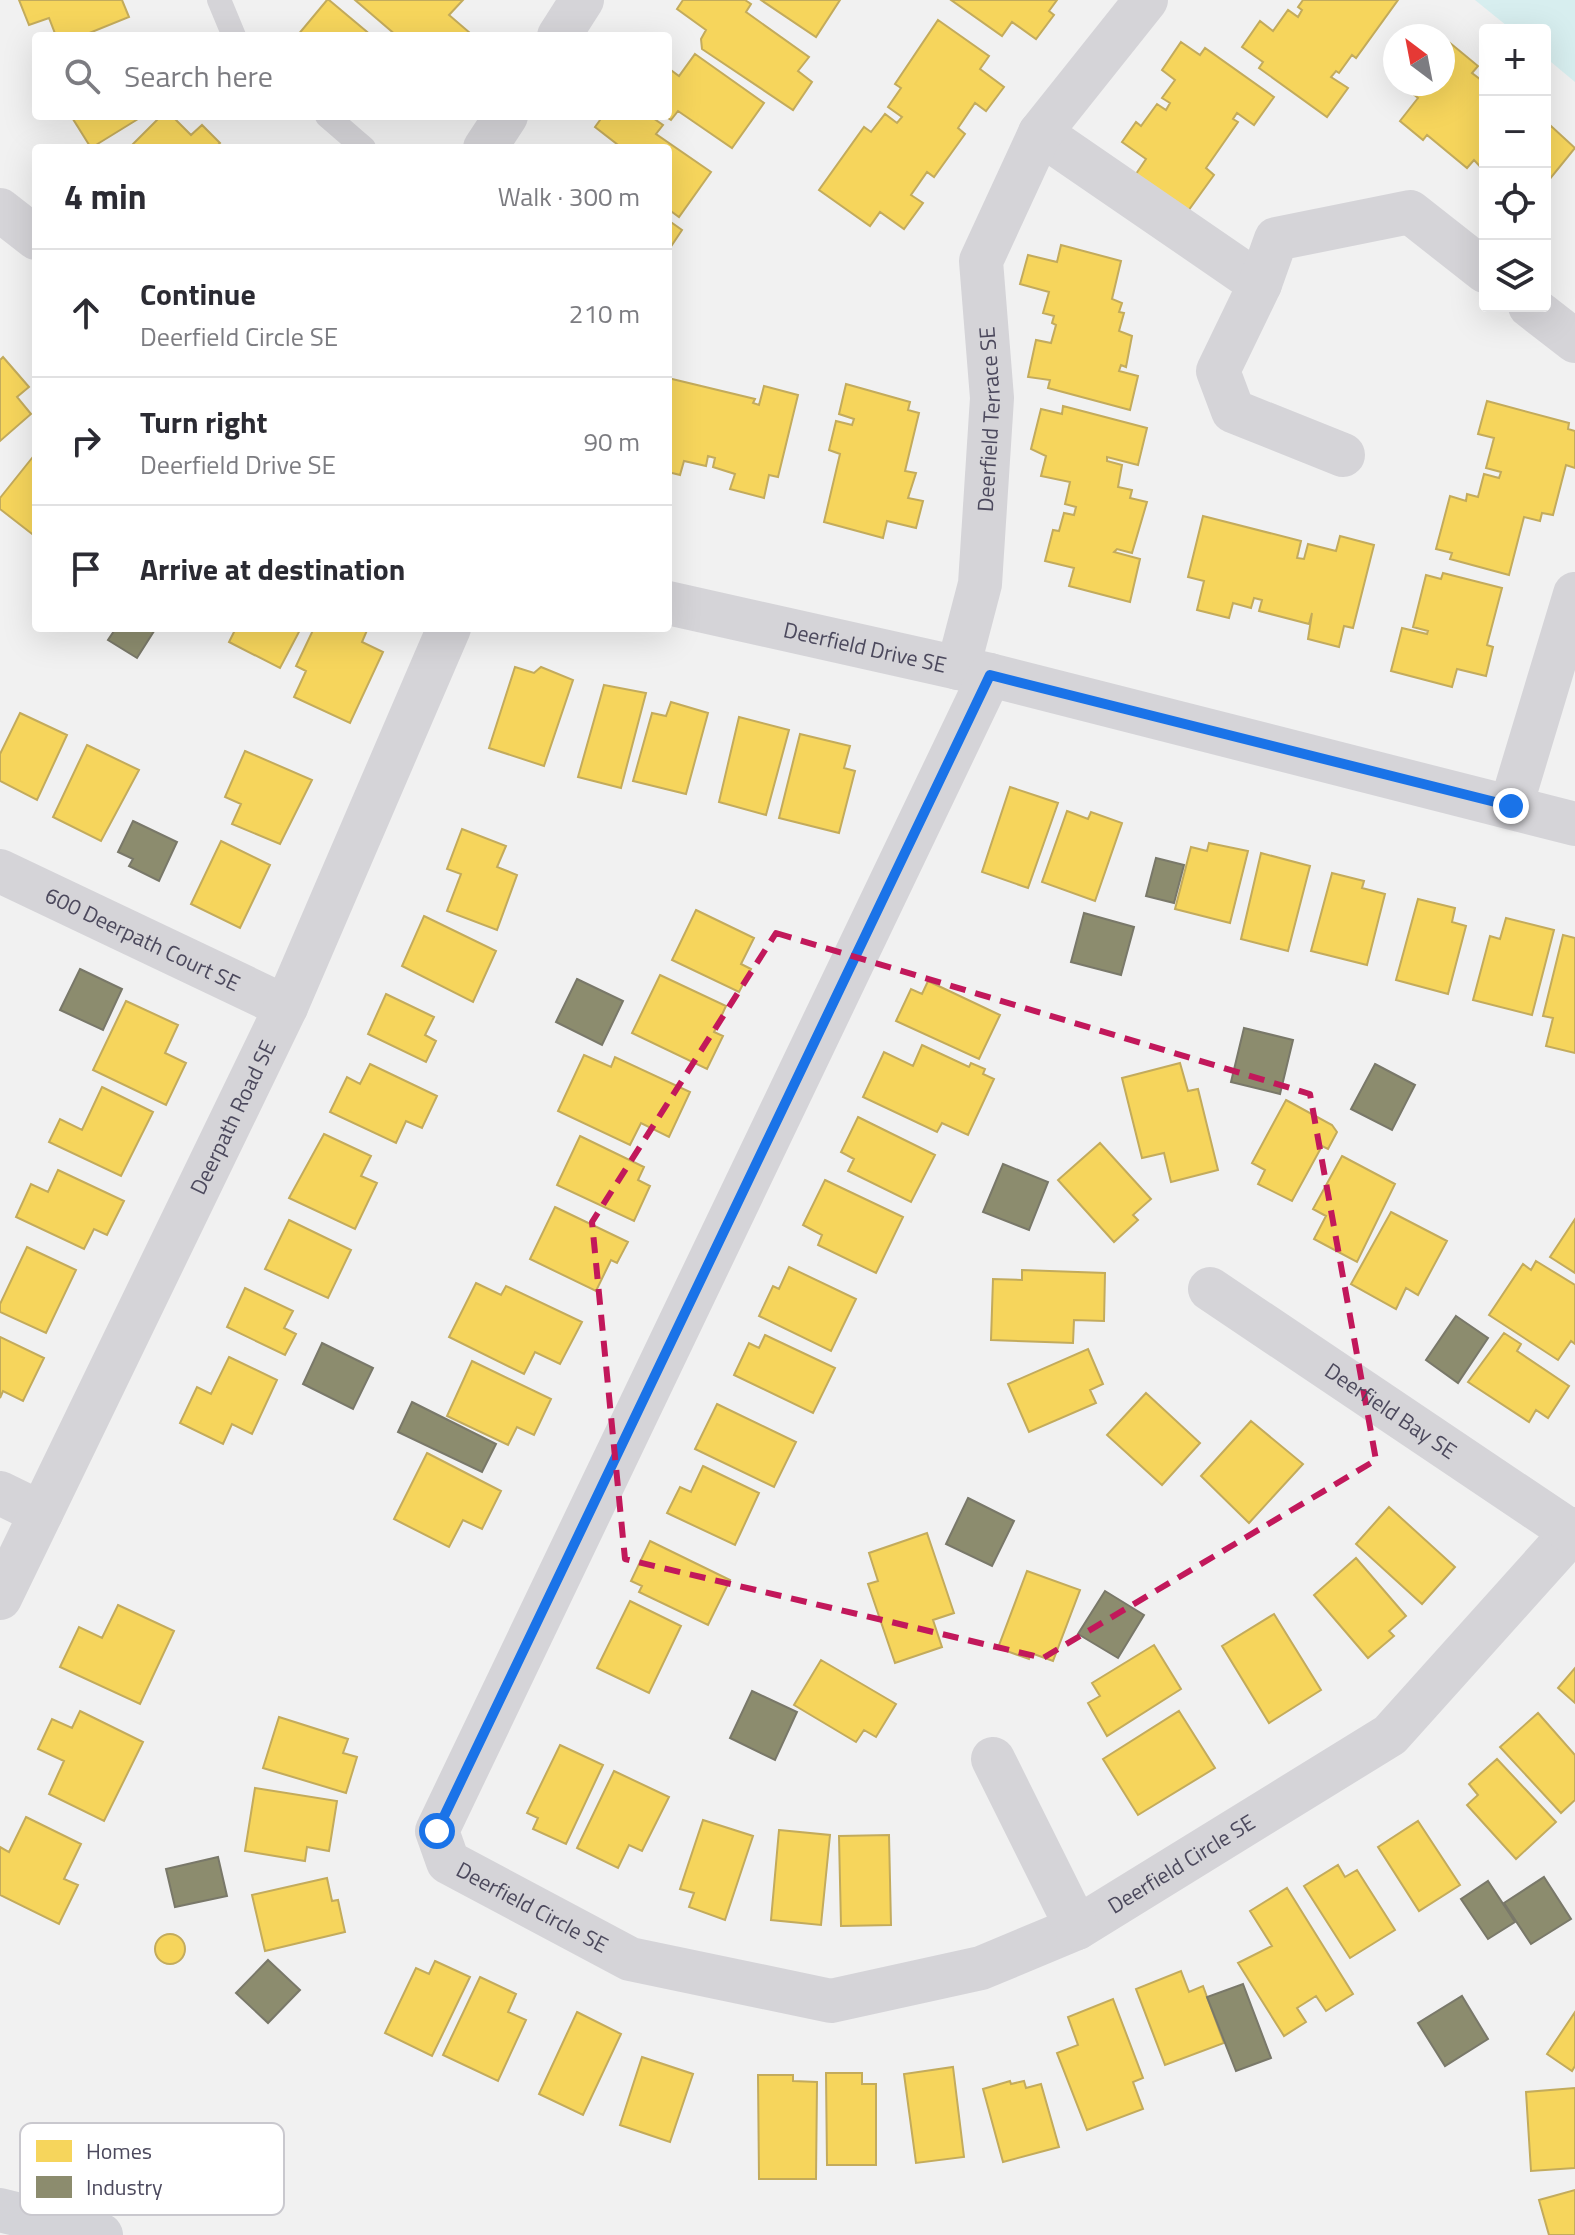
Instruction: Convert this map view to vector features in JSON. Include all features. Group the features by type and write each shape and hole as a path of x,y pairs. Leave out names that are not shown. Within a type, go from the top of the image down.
{"main road":[{"path":"0,2210 20,2215"},
{"path":"20,2215 101,2235"}],"street":[{"path":"562,32 582,0"},
{"name":"Deerfield Terrace SE","path":"974,671 992,398 981,261 1040,133 1146,0"},
{"path":"488,144 503,120"},
{"path":"1040,133 1260,284"},
{"path":"0,210 32,235"},
{"path":"1343,455 1233,411 1218,371 1260,284 1276,239 1410,212 1479,266"},
{"path":"1538,312 1575,341"},
{"path":"1511,806 1575,594"},
{"name":"Deerfield Drive SE","path":"672,604 974,671 1575,824"},
{"name":"Deerpath Road SE","path":"0,1598 286,1007 447,632"},
{"name":"Deerfield Circle SE","path":"974,671 437,1831 448,1862 630,1959 831,2001 981,1968 1077,1928 1390,1735 1574,1531"},
{"name":"600 Deerpath Court SE","path":"0,871 286,1007"},
{"name":"Deerfield Bay SE","path":"1210,1289 1574,1531"},
{"path":"0,1493 41,1513"},
{"path":"993,1759 1077,1928"}],"lane":[{"path":"219,0 232,32"},
{"path":"332,120 359,144"}],"highlighted area":[{"path":"776,933 1310,1094 1376,1460 1043,1658 625,1559 592,1222"}],"shaded area":[{"path":"1475,0 1575,0 1575,82 1551,62 1551,24 1505,24"}],"building: Homes":[{"path":"19,0 122,0 129,17 92,32 54,32 49,18 29,25"},
{"path":"329,0 367,32 300,32"},
{"path":"355,0 463,0 449,15 469,32 392,32"},
{"path":"683,0 745,0 751,4 746,12 809,57 798,71 812,82 793,110 702,49 701,39 706,30 677,9"},
{"path":"761,0 840,0 816,37"},
{"path":"951,0 1057,0 1049,11 1054,15 1036,39 1012,22 1002,36"},
{"path":"1303,0 1398,0 1356,58 1352,55 1339,73 1336,71 1331,77 1348,88 1327,117 1259,68 1263,62 1242,47 1260,21 1273,31 1288,10 1298,17 1302,10 1298,7"},
{"path":"938,20 989,56 980,69 1004,87 986,111 975,103 958,128 965,134 934,177 927,172 911,195 923,203 904,229 880,212 870,226 819,190 864,127 871,132 885,114 897,123 902,117 888,107 901,88 895,84"},
{"path":"1181,42 1200,55 1205,48 1274,97 1254,125 1237,113 1233,119 1238,122 1206,168 1214,175 1188,211 1136,174 1146,159 1122,142 1136,122 1141,126 1157,104 1166,110 1170,103 1162,98 1175,80 1162,70"},
{"path":"1455,47 1478,66 1472,73 1479,78 1479,165 1474,160 1467,168 1427,135 1423,140 1400,121 1418,98 1416,96 1455,96"},
{"path":"695,54 764,103 732,148 678,111 672,119 672,71 679,76"},
{"path":"74,120 136,120 97,144 89,144"},
{"path":"157,120 176,120 191,135 202,125 220,143 219,144 133,144"},
{"path":"600,120 656,120 663,125 656,134 670,144 617,144 595,127"},
{"path":"1551,126 1575,148 1551,178"},
{"path":"672,145 711,172 679,217 672,212"},
{"path":"672,223 682,230 672,245"},
{"path":"1061,245 1121,261 1112,299 1122,303 1119,312 1124,313 1119,331 1132,336 1126,367 1121,365 1119,371 1138,376 1130,410 1048,388 1050,380 1028,377 1036,340 1051,343 1056,325 1052,323 1054,316 1043,313 1049,292 1020,284 1028,255 1057,262"},
{"path":"3,357 29,387 17,397 31,414 0,441 0,360"},
{"path":"672,379 755,399 753,403 759,405 764,386 798,395 778,477 769,475 764,498 730,489 735,474 713,467 715,458 708,456 706,466 684,461 680,475 672,473"},
{"path":"846,384 910,402 908,410 919,413 905,471 916,473 908,498 923,501 916,528 887,521 883,538 824,522 840,454 829,450 836,421 852,425 854,419 839,414"},
{"path":"1487,401 1569,423 1568,429 1575,431 1575,468 1566,465 1553,515 1542,513 1540,521 1524,517 1509,575 1450,559 1452,553 1436,549 1450,496 1466,501 1467,494 1478,497 1484,474 1499,478 1501,472 1486,468 1494,438 1478,434"},
{"path":"1063,406 1147,428 1138,465 1107,457 1107,461 1122,465 1118,487 1132,490 1130,498 1147,502 1132,553 1117,549 1114,552 1140,559 1130,602 1069,586 1074,568 1045,561 1053,530 1059,531 1064,513 1074,515 1076,507 1065,504 1070,482 1041,476 1046,456 1031,449 1041,409 1062,414"},
{"path":"32,458 32,534 0,509 0,498"},
{"path":"1203,516 1301,541 1297,558 1304,559 1308,544 1336,551 1340,536 1374,545 1353,628 1344,626 1339,647 1308,639 1312,613 1309,624 1259,611 1262,600 1254,598 1251,608 1233,603 1229,618 1197,610 1204,581 1188,577"},
{"path":"1443,573 1502,588 1487,645 1493,647 1486,676 1457,669 1452,687 1391,671 1402,628 1427,634 1428,631 1413,627 1426,575 1441,579"},
{"path":"234,632 299,632 280,668 229,642"},
{"path":"312,632 366,632 362,642 383,652 350,723 294,697 306,671 296,666"},
{"path":"515,667 534,673 541,667 573,680 544,766 489,748"},
{"path":"604,685 646,693 621,788 578,777"},
{"path":"671,702 708,713 686,794 633,781 652,713 666,716"},
{"path":"20,713 67,735 37,800 0,781 0,754"},
{"path":"739,717 789,730 766,815 719,802"},
{"path":"800,734 850,746 844,768 855,771 839,833 779,818"},
{"path":"87,745 139,770 101,841 53,817"},
{"path":"245,751 312,780 280,844 232,824 241,804 225,797"},
{"path":"1010,787 1058,803 1028,888 982,872"},
{"path":"1067,811 1088,819 1091,812 1122,823 1095,901 1042,882"},
{"path":"462,829 506,846 497,867 517,875 497,930 447,911 461,874 447,869"},
{"path":"221,841 270,865 240,928 191,904"},
{"path":"1209,843 1248,851 1230,923 1175,909 1191,847 1207,851"},
{"path":"1261,853 1310,866 1288,951 1241,939"},
{"path":"1332,873 1364,881 1362,888 1385,894 1367,965 1311,951"},
{"path":"1418,899 1455,908 1452,922 1466,926 1448,994 1396,980"},
{"path":"696,910 754,938 741,964 751,969 739,992 672,960"},
{"path":"424,916 496,951 473,1002 402,966"},
{"path":"1506,918 1554,930 1532,1015 1473,1000 1490,936 1500,939"},
{"path":"1563,935 1575,938 1575,1053 1546,1046 1553,1018 1543,1016"},
{"path":"660,975 726,1006 714,1032 723,1036 707,1069 632,1033"},
{"path":"928,981 1000,1015 979,1059 896,1021 911,989 922,994"},
{"path":"386,994 434,1017 425,1035 436,1041 426,1062 368,1034"},
{"path":"126,1001 178,1025 165,1053 186,1063 166,1105 93,1070"},
{"path":"922,1045 969,1067 971,1063 985,1069 983,1074 994,1079 968,1135 942,1123 937,1132 863,1097 884,1052 913,1066"},
{"path":"584,1055 611,1067 615,1057 690,1092 669,1137 641,1123 630,1145 558,1111"},
{"path":"1180,1063 1188,1091 1198,1089 1218,1170 1171,1182 1164,1153 1142,1158 1122,1078"},
{"path":"370,1064 437,1096 422,1128 406,1121 396,1143 330,1112 347,1077 360,1084"},
{"path":"102,1087 153,1112 121,1176 49,1142 60,1119 82,1130"},
{"path":"1286,1100 1332,1125 1337,1132 1328,1149 1322,1146 1292,1201 1258,1184 1265,1170 1252,1163"},
{"path":"858,1117 935,1155 911,1202 848,1171 854,1159 841,1152"},
{"path":"324,1134 371,1156 361,1176 377,1183 355,1229 289,1198"},
{"path":"580,1136 644,1167 638,1180 650,1186 634,1221 557,1185"},
{"path":"1100,1143 1151,1199 1133,1215 1138,1220 1114,1242 1058,1180"},
{"path":"1342,1156 1395,1184 1357,1262 1314,1239 1326,1216 1313,1209"},
{"path":"58,1170 124,1201 107,1235 94,1229 84,1249 16,1217 31,1184 48,1192"},
{"path":"825,1180 903,1217 876,1273 818,1245 822,1235 803,1225"},
{"path":"555,1207 628,1242 617,1263 611,1260 596,1291 530,1259"},
{"path":"1391,1212 1447,1241 1418,1295 1406,1288 1396,1309 1351,1284"},
{"path":"1575,1219 1575,1273 1550,1257"},
{"path":"289,1220 351,1250 328,1298 265,1269"},
{"path":"27,1247 76,1270 46,1333 0,1312 0,1304"},
{"path":"1536,1261 1575,1285 1575,1344 1571,1341 1558,1360 1489,1315 1523,1264 1531,1270"},
{"path":"789,1267 856,1299 831,1351 759,1316 773,1286 779,1289"},
{"path":"1022,1270 1105,1273 1104,1321 1074,1320 1073,1343 991,1340 993,1279 1022,1280"},
{"path":"476,1283 501,1295 506,1286 582,1322 560,1364 535,1352 524,1374 449,1337"},
{"path":"245,1288 293,1311 284,1328 296,1334 285,1355 227,1327"},
{"path":"1504,1333 1521,1344 1517,1351 1569,1386 1548,1418 1536,1410 1529,1422 1468,1382"},
{"path":"765,1335 835,1368 813,1413 734,1375 749,1343 759,1348"},
{"path":"0,1337 44,1358 23,1401 3,1391 0,1398"},
{"path":"1088,1349 1103,1384 1090,1390 1096,1403 1029,1432 1008,1384"},
{"path":"229,1357 277,1380 252,1434 232,1424 223,1444 180,1423 197,1387 211,1394"},
{"path":"472,1361 551,1399 534,1435 517,1427 508,1445 447,1416"},
{"path":"1146,1393 1200,1443 1162,1485 1107,1435"},
{"path":"717,1404 796,1442 774,1487 695,1449"},
{"path":"1251,1421 1303,1464 1249,1523 1201,1476"},
{"path":"427,1453 501,1491 482,1529 463,1520 449,1547 394,1519"},
{"path":"703,1466 759,1493 735,1545 667,1513 680,1487 691,1492"},
{"path":"1389,1507 1455,1567 1422,1604 1356,1544"},
{"path":"927,1533 954,1613 933,1620 942,1647 895,1663 868,1584 878,1581 869,1553"},
{"path":"650,1541 730,1580 708,1625 639,1592 642,1586 631,1581"},
{"path":"1356,1558 1406,1616 1389,1631 1394,1636 1368,1658 1314,1595"},
{"path":"1027,1571 1080,1590 1053,1661 1031,1653 1029,1659 998,1648"},
{"path":"630,1601 681,1626 649,1693 597,1668"},
{"path":"118,1605 174,1631 140,1704 60,1667 79,1627 102,1638"},
{"path":"1274,1614 1321,1690 1269,1723 1222,1646"},
{"path":"1154,1645 1181,1689 1107,1736 1088,1703 1100,1696 1092,1683"},
{"path":"821,1660 896,1704 876,1737 864,1730 856,1742 794,1705"},
{"path":"1575,1668 1575,1703 1558,1688"},
{"path":"80,1711 143,1742 104,1821 49,1794 64,1761 38,1749 52,1719 72,1728"},
{"path":"1179,1711 1215,1768 1138,1815 1103,1759"},
{"path":"1538,1713 1575,1755 1575,1800 1561,1813 1500,1747"},
{"path":"279,1717 348,1739 343,1753 357,1757 346,1793 263,1768"},
{"path":"560,1745 603,1765 566,1844 533,1829 538,1818 527,1813"},
{"path":"1497,1759 1556,1822 1516,1859 1467,1805 1478,1795 1469,1784"},
{"path":"614,1771 669,1797 642,1851 629,1845 618,1868 577,1848"},
{"path":"255,1788 337,1801 329,1851 307,1847 305,1861 245,1851"},
{"path":"26,1817 81,1844 64,1879 78,1885 59,1924 0,1895 0,1847 9,1852"},
{"path":"703,1820 753,1836 725,1920 689,1907 694,1893 680,1889"},
{"path":"1418,1821 1460,1885 1419,1911 1378,1847"},
{"path":"779,1830 830,1835 821,1925 771,1920"},
{"path":"889,1835 891,1925 841,1926 839,1836"},
{"path":"1338,1865 1345,1877 1357,1870 1395,1930 1350,1958 1304,1886"},
{"path":"327,1878 332,1901 338,1900 345,1932 265,1951 252,1895"},
{"path":"1287,1888 1353,1994 1326,2011 1316,1996 1297,2008 1306,2022 1284,2036 1238,1963 1272,1946 1250,1911"},
{"path":"170,1934 176,1935 184,1943 184,1955 176,1963 170,1964 164,1963 156,1955 155,1949 156,1943 164,1935"},
{"path":"435,1961 470,1977 432,2056 385,2033 416,1968 429,1974"},
{"path":"1181,1971 1189,1992 1203,1986 1224,2043 1165,2065 1136,1989"},
{"path":"480,1977 516,1994 508,2012 526,2020 498,2081 443,2055"},
{"path":"1113,1999 1143,2078 1133,2082 1143,2109 1087,2130 1057,2053 1078,2045 1068,2017"},
{"path":"577,2012 621,2034 583,2115 539,2094"},
{"path":"1575,2012 1575,2066 1572,2071 1547,2054"},
{"path":"642,2057 693,2074 670,2142 620,2125"},
{"path":"953,2067 964,2157 916,2163 904,2074"},
{"path":"826,2073 862,2073 862,2084 876,2084 876,2165 827,2165"},
{"path":"758,2075 793,2075 793,2081 817,2082 816,2179 759,2179"},
{"path":"1010,2081 1011,2084 1024,2081 1026,2088 1041,2084 1059,2147 1003,2162 983,2089"},
{"path":"1575,2088 1575,2168 1531,2171 1526,2092"},
{"path":"1575,2190 1575,2235 1549,2235 1539,2200"}],"building: Industry":[{"path":"113,632 153,632 137,658 108,640"},
{"path":"133,821 177,842 159,881 129,866 133,859 118,852"},
{"path":"1156,858 1184,865 1174,903 1146,896"},
{"path":"1084,913 1134,927 1121,975 1071,962"},
{"path":"80,969 122,989 103,1030 60,1010"},
{"path":"577,979 623,1001 602,1045 556,1022"},
{"path":"1244,1028 1293,1040 1280,1094 1231,1082"},
{"path":"1375,1064 1415,1085 1392,1130 1351,1109"},
{"path":"1003,1164 1048,1182 1029,1230 983,1212"},
{"path":"1456,1316 1488,1338 1458,1383 1426,1360"},
{"path":"322,1343 373,1368 353,1409 303,1384"},
{"path":"412,1402 496,1444 482,1472 398,1432"},
{"path":"968,1498 1014,1521 992,1566 946,1544"},
{"path":"1105,1591 1144,1615 1118,1658 1078,1634"},
{"path":"752,1691 797,1712 775,1760 730,1738"},
{"path":"218,1857 227,1896 175,1907 166,1869"},
{"path":"1544,1877 1571,1919 1531,1944 1504,1903"},
{"path":"1488,1881 1515,1922 1488,1939 1461,1899"},
{"path":"268,1960 300,1990 268,2023 236,1993"},
{"path":"1243,1984 1271,2058 1236,2071 1207,1997"},
{"path":"1462,1996 1488,2039 1445,2066 1418,2023"}],"route":[{"path":"437,1831 990,675 1511,806"}]}
